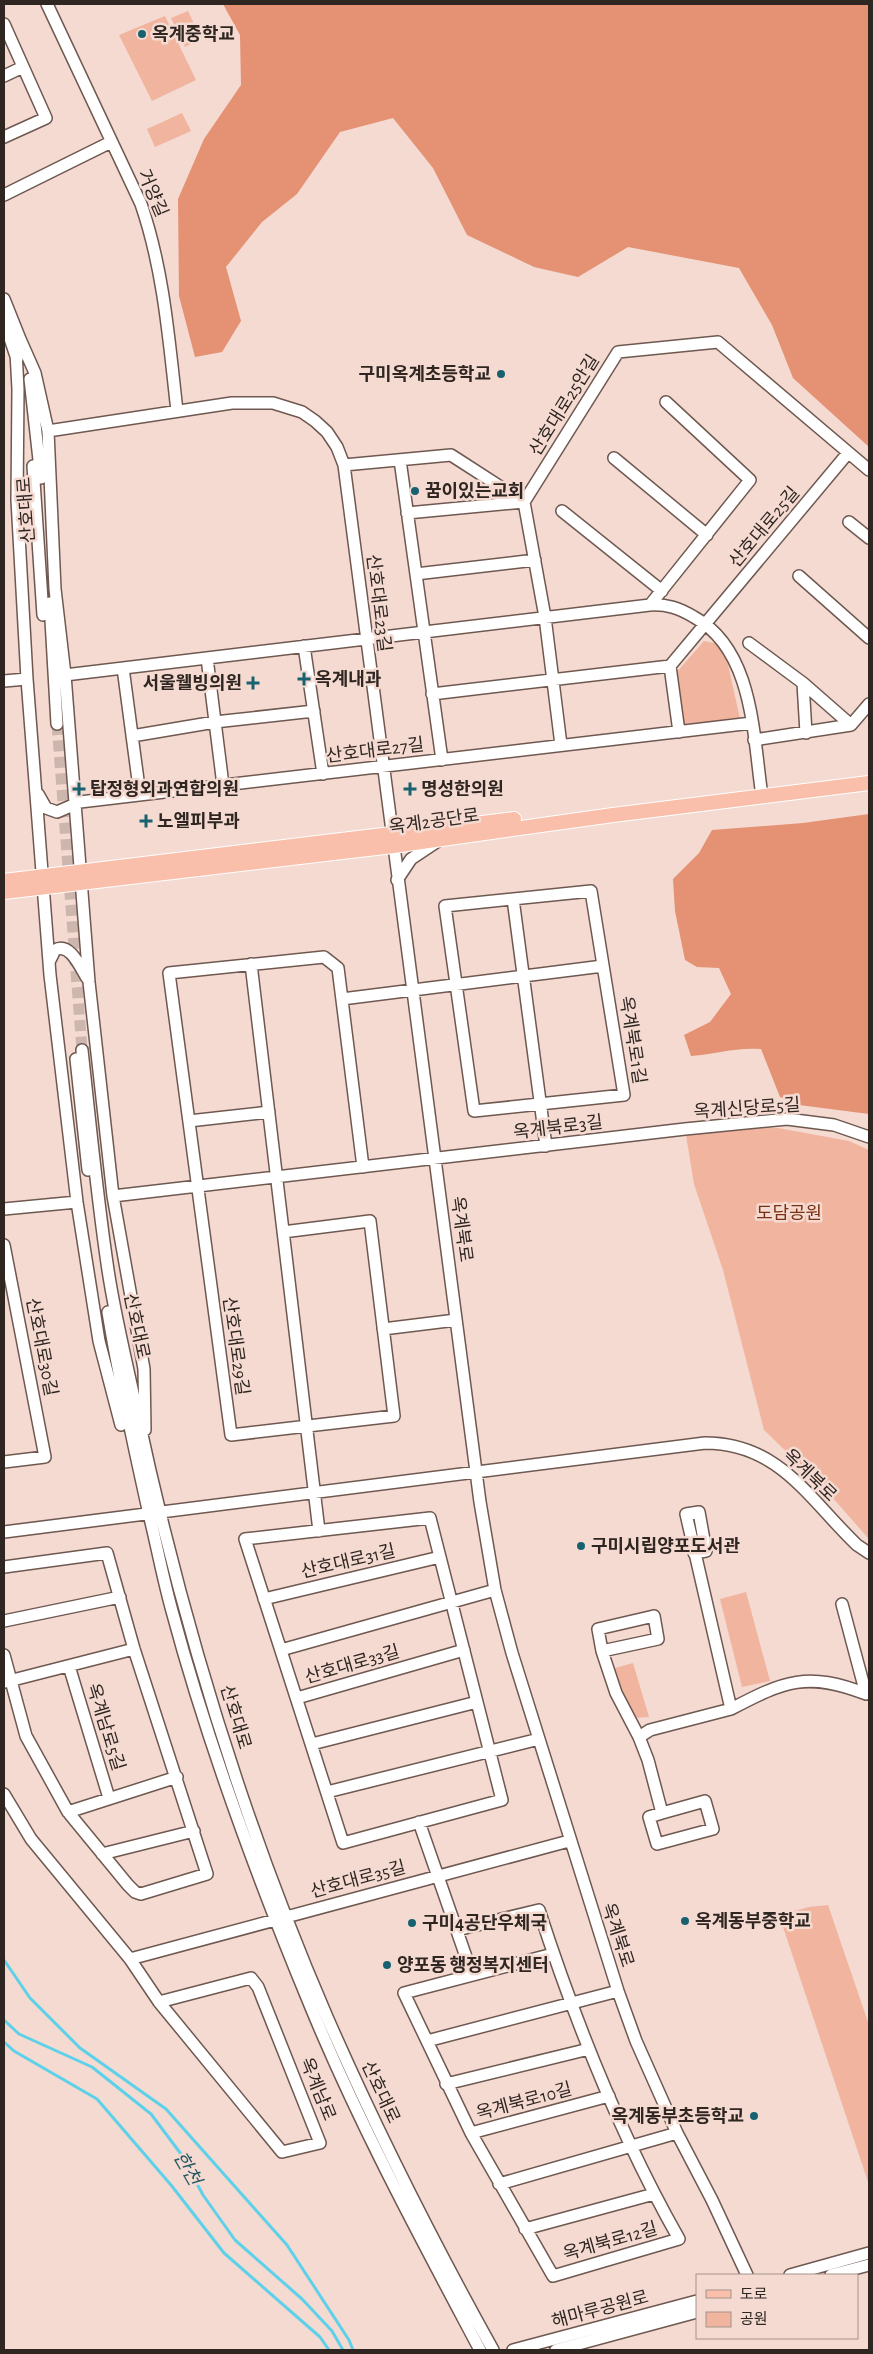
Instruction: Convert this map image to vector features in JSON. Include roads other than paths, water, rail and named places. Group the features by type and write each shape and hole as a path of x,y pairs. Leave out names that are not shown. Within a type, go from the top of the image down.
{"main road":[{"name":"옥계2공단로","path":"392,840 442,839 869,774"},
{"name":"옥계2공단로","path":"4,892 41,882 392,840 761,791 869,783"},
{"name":"옥계2공단로","path":"4,881 41,882"}],"street":[{"name":"거양길","path":"47,4 141,204 152,238 163,287 177,410"},
{"path":"4,24 46,118 4,137"},
{"path":"4,76 23,67"},
{"path":"4,196 111,142"},
{"name":"산호대로","path":"4,300 20,339 31,386 38,442 54,725 31,441 25,391 16,352 4,321"},
{"path":"20,339 35,373 48,431 55,589 65,674 89,982 113,1196 144,1369 146,1412 144,1444"},
{"name":"산호대로25안길","path":"524,502 618,352 718,342 869,470"},
{"path":"16,352 18,389 10,432 17,500 41,882 77,1202 100,1340 128,1454 138,1486 155,1513"},
{"name":"산호대로23길","path":"48,431 177,410 254,402 273,402 302,412 327,432 337,447 344,465 392,840"},
{"path":"650,605 750,480 666,402"},
{"name":"산호대로25길","path":"670,666 848,453"},
{"path":"344,465 451,455 524,502 545,618 561,745"},
{"path":"614,458 707,535"},
{"path":"400,460 442,760"},
{"path":"407,513 524,502"},
{"path":"562,511 662,590"},
{"path":"849,522 869,538"},
{"path":"416,574 535,560"},
{"path":"799,576 869,638"},
{"path":"65,674 650,605 674,606 706,623 732,658 741,677 752,723 761,791"},
{"path":"749,642 803,683 852,725"},
{"path":"304,646 323,774"},
{"path":"207,658 223,785"},
{"path":"432,694 670,666 678,732"},
{"path":"123,668 140,795"},
{"path":"4,681 27,679"},
{"path":"803,683 806,734"},
{"path":"754,740 806,734 852,725 869,704"},
{"path":"132,736 215,722 314,711"},
{"name":"산호대로27길","path":"36,789 42,803 54,812 65,810 75,803 752,723"},
{"path":"398,880 411,859 442,839"},
{"name":"옥계북로","path":"392,840 456,1320 495,1590 512,1653 569,1841 636,2041 677,2133 712,2200 747,2274"},
{"name":"옥계북로1길","path":"591,891 603,966 624,1095 474,1111 445,906 591,891"},
{"path":"512,899 546,1146"},
{"path":"49,965 54,950 66,949 73,956 89,982"},
{"name":"산호대로29길","path":"283,1232 370,1221 394,1416 231,1435 169,973 324,957 338,968 363,1167"},
{"path":"251,964 306,1426"},
{"path":"342,999 603,966"},
{"name":"산호대로","path":"155,1513 144,1444 108,1270 79,1051 84,1142 109,1318 129,1427 155,1513 218,1721 311,2007 398,2197 480,2350"},
{"path":"188,1121 269,1112"},
{"name":"옥계신당로5길","path":"686,1129 787,1120 834,1125 869,1137"},
{"name":"옥계북로3길","path":"435,1159 686,1129"},
{"path":"113,1196 435,1159"},
{"path":"4,1209 77,1202"},
{"name":"산호대로30길","path":"4,1245 46,1456 4,1462"},
{"path":"383,1329 456,1320"},
{"name":"산호대로31길","path":"306,1426 318,1531"},
{"name":"옥계북로","path":"477,1472 705,1443 738,1446 752,1450 773,1462 858,1546 869,1553"},
{"path":"4,1532 477,1472"},
{"name":"산호대로31길","path":"297,1698 245,1539 430,1518"},
{"name":"산호대로33길","path":"430,1518 464,1650 477,1702 490,1751 502,1800 343,1843 297,1698 464,1650"},
{"path":"4,1567 107,1553 134,1649 207,1874 141,1894 135,1892 128,1885 68,1812 26,1736 7,1682 4,1654"},
{"path":"694,1553 731,1708"},
{"name":"산호대로31길","path":"264,1599 440,1557"},
{"path":"281,1650 452,1604 495,1590"},
{"path":"4,1621 120,1597"},
{"path":"842,1604 868,1698"},
{"path":"602,1651 658,1639 654,1616 598,1629 602,1651 616,1693 648,1760 662,1813"},
{"name":"옥계남로5길","path":"7,1682 134,1649"},
{"name":"옥계남로5길","path":"69,1666 109,1798"},
{"path":"638,1737 650,1730 731,1708 778,1685 793,1681 808,1680 837,1684 868,1698"},
{"path":"312,1744 477,1702"},
{"path":"327,1792 539,1739"},
{"name":"옥계남로5길","path":"68,1812 176,1777"},
{"name":"옥계남로","path":"4,1794 31,1839 130,1959 159,2002 282,2152 320,2143 258,1987 251,1978 159,2002"},
{"path":"705,1801 713,1829 656,1844 649,1817 662,1813 705,1801"},
{"path":"419,1822 472,1974"},
{"path":"102,1854 194,1831"},
{"name":"산호대로35길","path":"281,1918 569,1841"},
{"path":"457,1930 539,1910 570,2004 630,2146"},
{"path":"130,1959 281,1918"},
{"name":"산호대로","path":"281,1918 359,2088 465,2299 493,2350"},
{"path":"553,1954 404,1993 427,2041 618,1991"},
{"name":"옥계북로10길","path":"427,2041 471,2133 609,2096"},
{"name":"옥계북로10길","path":"446,2084 589,2048"},
{"name":"옥계북로12길","path":"471,2133 553,2276 679,2239 630,2146"},
{"path":"499,2184 677,2133"},
{"name":"옥계북로12길","path":"525,2229 654,2194"},
{"path":"794,2274 869,2253"},
{"path":"836,2274 869,2265"},
{"name":"해마루공원로","path":"513,2350 696,2301"},
{"name":"해마루공원로","path":"556,2350 696,2312"},
{"path":"573,2350 610,2336"}],"waterway":[{"path":"4,1960 30,1998 80,2048 166,2109 287,2245 349,2340 353,2350"},
{"name":"한천","path":"4,2020 19,2034 92,2067 151,2114 181,2154 203,2195 235,2240 302,2299 332,2331 343,2350"},
{"path":"4,2042 14,2051 97,2099 171,2185 224,2253 320,2337 329,2350"}],"tunnel":[{"path":"57,724 82,1050"}],"place":[{"name":"옥계중학교","path":"142,34"},
{"name":"구미옥계초등학교","path":"501,374"},
{"name":"꿈이있는교회","path":"415,491"},
{"name":"옥계내과","path":"304,679"},
{"name":"서울웰빙의원","path":"253,683"},
{"name":"탑정형외과연합의원","path":"79,789"},
{"name":"명성한의원","path":"410,789"},
{"name":"노엘피부과","path":"146,821"},
{"name":"구미시립양포도서관","path":"581,1546"},
{"name":"옥계동부중학교","path":"685,1921"},
{"name":"구미4공단우체국","path":"412,1923"},
{"name":"양포동 행정복지센터","path":"387,1965"},
{"name":"옥계동부초등학교","path":"754,2116"}],"park label":[{"name":"도담공원","path":"789,1213"}]}
